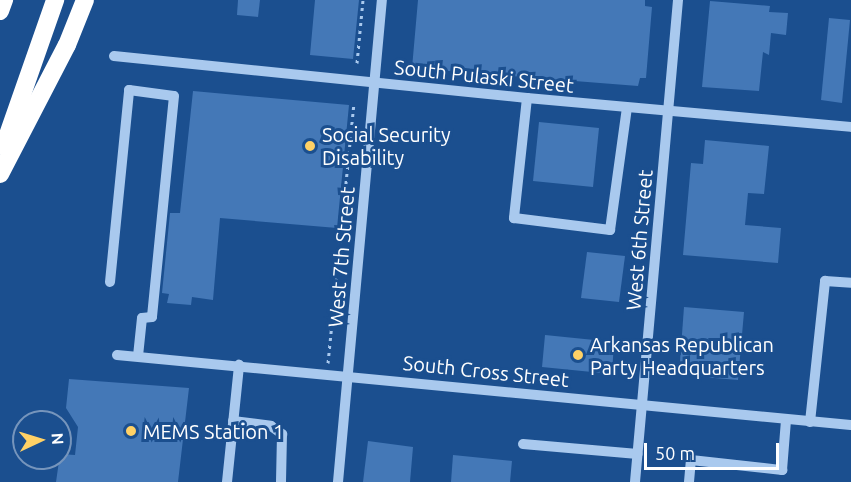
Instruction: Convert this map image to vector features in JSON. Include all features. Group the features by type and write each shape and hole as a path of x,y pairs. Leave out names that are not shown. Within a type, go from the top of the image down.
{"highway":[{"path":"0,11 4,0"},
{"path":"0,159 55,0"},
{"path":"0,174 67,45 85,0"}],"street":[{"name":"West 7th Street","path":"338,482 382,0"},
{"name":"West 6th Street","path":"635,482 678,0"},
{"name":"South Pulaski Street","path":"114,56 668,112 851,127"},
{"path":"110,282 129,90 174,96 152,317 142,318 138,356"},
{"path":"527,98 514,218 610,230 627,108"},
{"path":"810,422 825,281 851,283"},
{"name":"South Cross Street","path":"117,355 643,404 786,420 851,421"},
{"path":"227,482 239,365"},
{"path":"689,482 691,460 782,470 786,420"},
{"path":"233,421 270,426 282,434 281,482"},
{"path":"523,444 638,454"}],"path":[{"path":"357,63 363,0"},
{"path":"328,363 354,102"}],"building":[{"path":"238,0 260,0 258,17 237,15"},
{"path":"315,0 359,0 353,59 310,55"},
{"path":"418,0 645,0 645,6 652,7 646,78 640,78 638,86 412,68"},
{"path":"710,1 770,6 769,12 788,13 786,35 771,33 769,55 763,52 759,91 702,87"},
{"path":"829,18 850,20 842,103 821,100"},
{"path":"193,91 349,105 337,228 220,218 213,300 192,297 191,305 167,303 169,294 162,293 170,213 180,213"},
{"path":"539,122 599,128 593,187 533,181"},
{"path":"705,140 769,146 764,194 748,193 745,225 781,228 778,263 683,255 691,163 703,164"},
{"path":"587,252 625,256 619,302 581,298"},
{"path":"684,307 744,312 738,380 679,375"},
{"name":"Arkansas Republican Party Headquarters","path":"545,335 614,342 612,374 542,367"},
{"name":"MEMS Station 1","path":"69,379 189,388 178,482 56,482 58,470 72,470 72,455 75,455 78,427 72,418 72,410 66,408"},
{"path":"368,441 413,447 410,482 363,482"},
{"path":"453,455 512,461 510,482 451,482"}],"place":[{"name":"Social Security Disability","path":"310,146"},
{"name":"Arkansas Republican Party Headquarters","path":"578,355"},
{"name":"MEMS Station 1","path":"131,431"}]}
